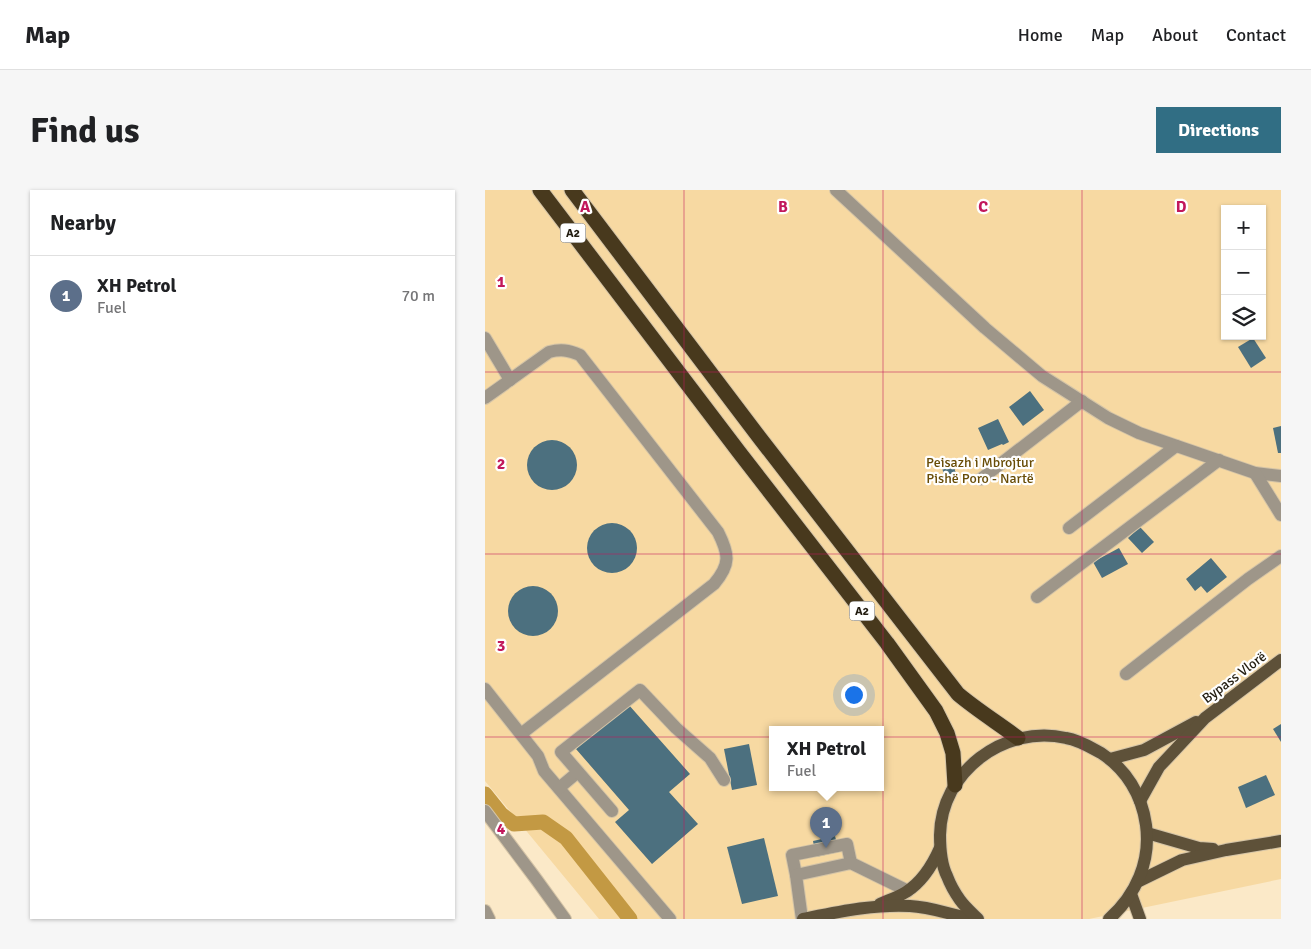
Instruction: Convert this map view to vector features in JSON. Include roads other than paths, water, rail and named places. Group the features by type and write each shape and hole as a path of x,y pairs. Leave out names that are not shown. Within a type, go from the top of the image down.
{"highway":[{"name":"A2","path":"540,190 887,643 936,711 947,733 953,753 955,785"},
{"name":"A2","path":"572,190 759,437 958,694 1018,738"}],"main road":[{"name":"Bypass Vlorë","path":"1205,718 1281,660"},
{"path":"1110,759 1144,750 1205,718"},
{"path":"1140,801 1159,767 1205,718"},
{"path":"976,919 959,900 946,875 940,848 940,826 945,804 955,785 967,769 982,755 999,745 1018,738 1042,735 1067,738 1089,746 1110,759 1123,771 1133,785 1140,801 1147,833 1146,857 1139,881 1119,910 1109,919"},
{"path":"1147,833 1199,848 1226,850"},
{"path":"1139,881 1181,860 1281,841"},
{"path":"876,907 907,891 923,877 940,848"},
{"path":"1131,894 1140,919"},
{"path":"803,919 859,908 911,906 933,908 962,917 976,919"}],"street":[{"path":"836,190 985,328 1042,376 1108,418 1139,433 1255,473 1281,476"},
{"path":"485,338 509,380"},
{"path":"485,398 549,352 560,349 570,350 580,355 718,532 725,546 727,559 724,574 714,584 521,734"},
{"path":"981,478 1082,401"},
{"path":"1069,528 1176,446"},
{"path":"1037,597 1219,460"},
{"path":"1255,473 1281,515"},
{"path":"1126,674 1248,579 1281,556"},
{"path":"485,689 538,756 544,771 670,919"},
{"path":"612,812 561,752 639,690 676,728 710,758 724,780"},
{"path":"559,788 578,772"},
{"path":"485,811 565,919"},
{"path":"803,919 793,855 847,844 851,863"},
{"path":"796,875 851,863 907,891"},
{"path":"485,911 489,919"}],"waterway":[{"path":"485,794 501,814 514,824 543,822 566,838 630,919"}],"place":[{"name":"XH Petrol","path":"826,848"}],"park label":[{"name":"Peisazh i Mbrojtur Pishë Poro - Nartë","path":"980,470"}]}
